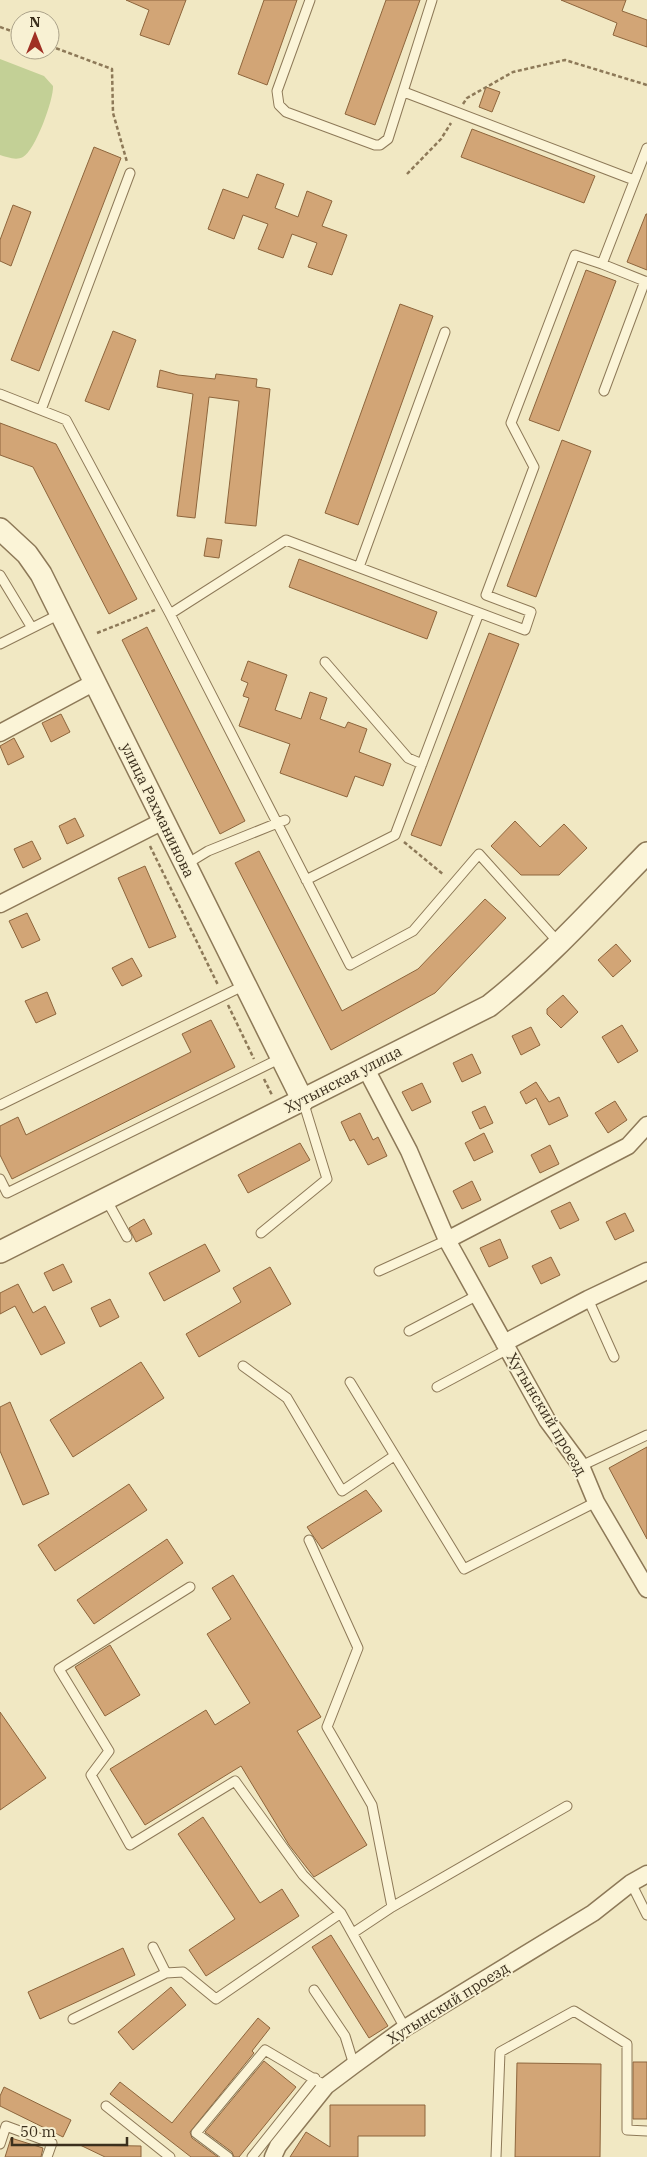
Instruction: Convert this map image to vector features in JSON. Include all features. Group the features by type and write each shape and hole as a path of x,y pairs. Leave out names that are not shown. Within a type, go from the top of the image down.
{"street":[{"name":"улица Рахманинова","path":"0,529 28,554 41,574 303,1101"},
{"path":"0,733 95,682"},
{"path":"0,904 163,821"},
{"name":"Хутынская улица","path":"0,1252 303,1101 365,1067 490,1006 559,943 647,853"},
{"name":"Хутынский проезд","path":"365,1067 409,1151 447,1240 547,1420 581,1466 596,1502 647,1589"},
{"path":"447,1240 628,1146 647,1125"},
{"path":"506,1346 588,1299 646,1275"},
{"name":"Хутынский проезд","path":"272,2157 321,2082 354,2065 405,2028 593,1913 631,1883 647,1874"}],"lane":[{"path":"310,0 277,91 279,105 286,112 375,146 380,146 388,139 432,0"},
{"path":"404,92 634,180"},
{"path":"602,264 647,148"},
{"path":"41,410 130,173"},
{"path":"168,610 286,540 525,630 531,612 486,595 534,467 511,423 575,254 646,282 604,391"},
{"path":"359,567 445,332"},
{"path":"0,394 66,420 168,610 200,664 281,822 306,880 350,965 413,931 480,854 559,943"},
{"path":"0,574 32,628"},
{"path":"306,880 395,835 480,613"},
{"path":"0,644 61,614"},
{"path":"325,662 408,758 422,764"},
{"path":"185,865 208,851 281,822"},
{"path":"0,1105 244,985"},
{"path":"0,1179 7,1193 281,1058"},
{"path":"261,1233 327,1179 303,1101"},
{"path":"106,1199 127,1237"},
{"path":"379,1271 447,1240"},
{"path":"410,1331 478,1295"},
{"path":"588,1299 614,1357"},
{"path":"437,1387 506,1346"},
{"path":"244,1366 287,1398 342,1491 394,1456"},
{"path":"350,1382 464,1569 596,1502"},
{"path":"581,1466 647,1435"},
{"path":"309,1540 358,1648 327,1726 372,1805 392,1907"},
{"path":"190,1587 60,1669 109,1751 91,1775 130,1845 235,1781 302,1875 341,1913 405,2028"},
{"path":"353,1933 392,1907 567,1806"},
{"path":"631,1883 647,1914"},
{"path":"73,2018 166,1973 183,1972 216,1999 341,1913"},
{"path":"153,1947 166,1973"},
{"path":"314,1990 345,2036 354,2065"},
{"path":"496,2157 500,2052 574,2011 627,2044 627,2130 647,2131"},
{"path":"228,2157 196,2133 265,2050 321,2082 252,2157"},
{"path":"106,2106 170,2157"},
{"path":"0,2144 6,2126 52,2143 47,2157"}],"path":[{"path":"60,50 112,69 113,113 130,173"},
{"path":"407,174 441,139 467,98 513,72 565,60 647,85"},
{"path":"97,633 168,610"},
{"path":"143,831 273,1096"},
{"path":"395,835 454,883"}],"green space":[{"path":"0,59 44,76 53,86 50,102 38,135 28,153 17,159 0,155"}],"building":[{"path":"126,0 186,0 169,45 140,35 149,10"},
{"path":"264,0 297,0 267,85 238,74"},
{"path":"386,0 420,0 375,125 345,114"},
{"path":"561,0 626,0 622,11 647,20 647,47 613,35 617,23"},
{"path":"486,87 500,92 492,112 479,107"},
{"path":"472,129 595,176 584,203 461,157"},
{"path":"94,147 121,158 39,371 11,360"},
{"path":"257,174 284,184 275,208 298,217 307,191 332,201 322,226 347,235 332,275 308,267 317,243 292,234 283,258 258,249 268,224 243,215 234,239 208,229 223,189 248,198"},
{"path":"13,205 31,212 11,266 0,261 0,240"},
{"path":"647,214 647,270 627,262"},
{"path":"586,270 616,281 559,431 529,420"},
{"path":"400,304 433,316 358,525 325,513"},
{"path":"113,331 136,340 109,410 85,401"},
{"path":"160,370 178,375 215,379 216,374 257,379 256,387 270,389 256,526 225,523 239,401 209,397 195,518 177,516 193,394 157,387"},
{"path":"0,423 56,444 137,599 109,614 33,467 0,455"},
{"path":"562,440 591,451 536,597 507,586"},
{"path":"207,538 222,540 219,558 204,556"},
{"path":"299,559 437,612 427,639 289,587"},
{"path":"147,627 245,821 220,834 122,640"},
{"path":"489,633 519,644 441,846 411,835"},
{"path":"248,661 287,675 275,710 301,719 310,692 327,698 320,719 345,728 348,722 367,729 359,752 391,764 383,786 355,776 347,797 280,773 290,744 239,726 249,698 243,696 248,683 241,680"},
{"path":"61,714 70,732 51,742 42,723"},
{"path":"14,738 24,757 8,765 0,746"},
{"path":"75,818 84,836 67,844 59,826"},
{"path":"515,821 540,847 564,824 587,848 559,875 521,875 491,846"},
{"path":"32,841 41,859 23,868 14,849"},
{"path":"259,851 342,1011 418,969 485,899 506,918 435,993 331,1050 235,863"},
{"path":"145,866 176,937 149,948 118,878"},
{"path":"27,913 40,940 22,948 9,921"},
{"path":"616,944 631,961 613,977 598,960"},
{"path":"132,958 142,976 122,986 112,968"},
{"path":"47,992 56,1014 36,1023 25,1001"},
{"path":"563,995 578,1012 561,1028 547,1014 547,1009"},
{"path":"211,1020 235,1067 12,1179 0,1155 0,1126 18,1117 26,1135 191,1052 182,1034"},
{"path":"622,1025 638,1051 618,1063 602,1037"},
{"path":"531,1027 540,1045 521,1055 512,1036"},
{"path":"472,1054 481,1073 462,1082 453,1063"},
{"path":"536,1082 549,1102 559,1097 568,1116 549,1125 536,1098 526,1104 520,1092"},
{"path":"422,1083 431,1102 412,1111 402,1092"},
{"path":"615,1101 627,1120 608,1133 595,1113"},
{"path":"485,1106 493,1123 480,1129 472,1112"},
{"path":"360,1113 373,1140 378,1137 387,1156 368,1165 354,1139 350,1141 341,1122"},
{"path":"484,1133 493,1152 474,1161 465,1143"},
{"path":"300,1143 310,1160 248,1193 238,1175"},
{"path":"550,1145 559,1164 540,1173 531,1155"},
{"path":"472,1181 481,1200 462,1209 453,1191"},
{"path":"570,1202 579,1220 560,1229 551,1211"},
{"path":"625,1213 634,1231 615,1240 606,1222"},
{"path":"144,1219 152,1234 136,1242 129,1228"},
{"path":"500,1239 508,1258 489,1267 480,1248"},
{"path":"205,1244 220,1271 164,1301 149,1273"},
{"path":"551,1257 560,1275 541,1284 532,1266"},
{"path":"63,1264 72,1282 53,1291 44,1273"},
{"path":"270,1267 291,1304 199,1357 186,1334 241,1302 233,1288"},
{"path":"18,1284 33,1313 45,1306 65,1343 41,1355 15,1306 0,1314 0,1293"},
{"path":"110,1299 119,1317 100,1327 91,1308"},
{"path":"141,1362 164,1398 73,1457 50,1420"},
{"path":"10,1402 49,1494 23,1505 0,1451 0,1407"},
{"path":"647,1447 647,1539 609,1468"},
{"path":"129,1484 147,1510 55,1571 38,1545"},
{"path":"366,1490 382,1511 322,1549 307,1527"},
{"path":"167,1539 183,1563 94,1624 77,1600"},
{"path":"233,1575 321,1717 297,1731 367,1845 314,1877 289,1845 241,1766 145,1825 110,1769 206,1710 215,1725 250,1703 207,1634 231,1619 212,1588"},
{"path":"110,1645 140,1695 105,1716 75,1667"},
{"path":"0,1712 46,1778 0,1810"},
{"path":"203,1817 260,1903 282,1889 299,1916 206,1976 189,1950 235,1919 178,1834"},
{"path":"331,1935 388,2026 369,2038 312,1947"},
{"path":"123,1948 135,1975 40,2019 28,1992"},
{"path":"171,1987 186,2005 133,2050 118,2032"},
{"path":"258,2018 270,2028 252,2051 254,2053 190,2132 192,2138 218,2157 191,2157 110,2094 120,2082 172,2123"},
{"path":"264,2061 296,2087 239,2157 234,2157 232,2152 205,2132"},
{"path":"633,2062 647,2062 647,2119 633,2119"},
{"path":"517,2063 601,2064 600,2157 515,2157"},
{"path":"4,2087 71,2120 63,2137 0,2106 0,2096"},
{"path":"330,2105 425,2105 425,2136 358,2136 358,2157 290,2157 306,2132 330,2147"},
{"path":"11,2138 43,2148 41,2157 5,2157"},
{"path":"80,2145 141,2146 141,2157 105,2157"}]}
